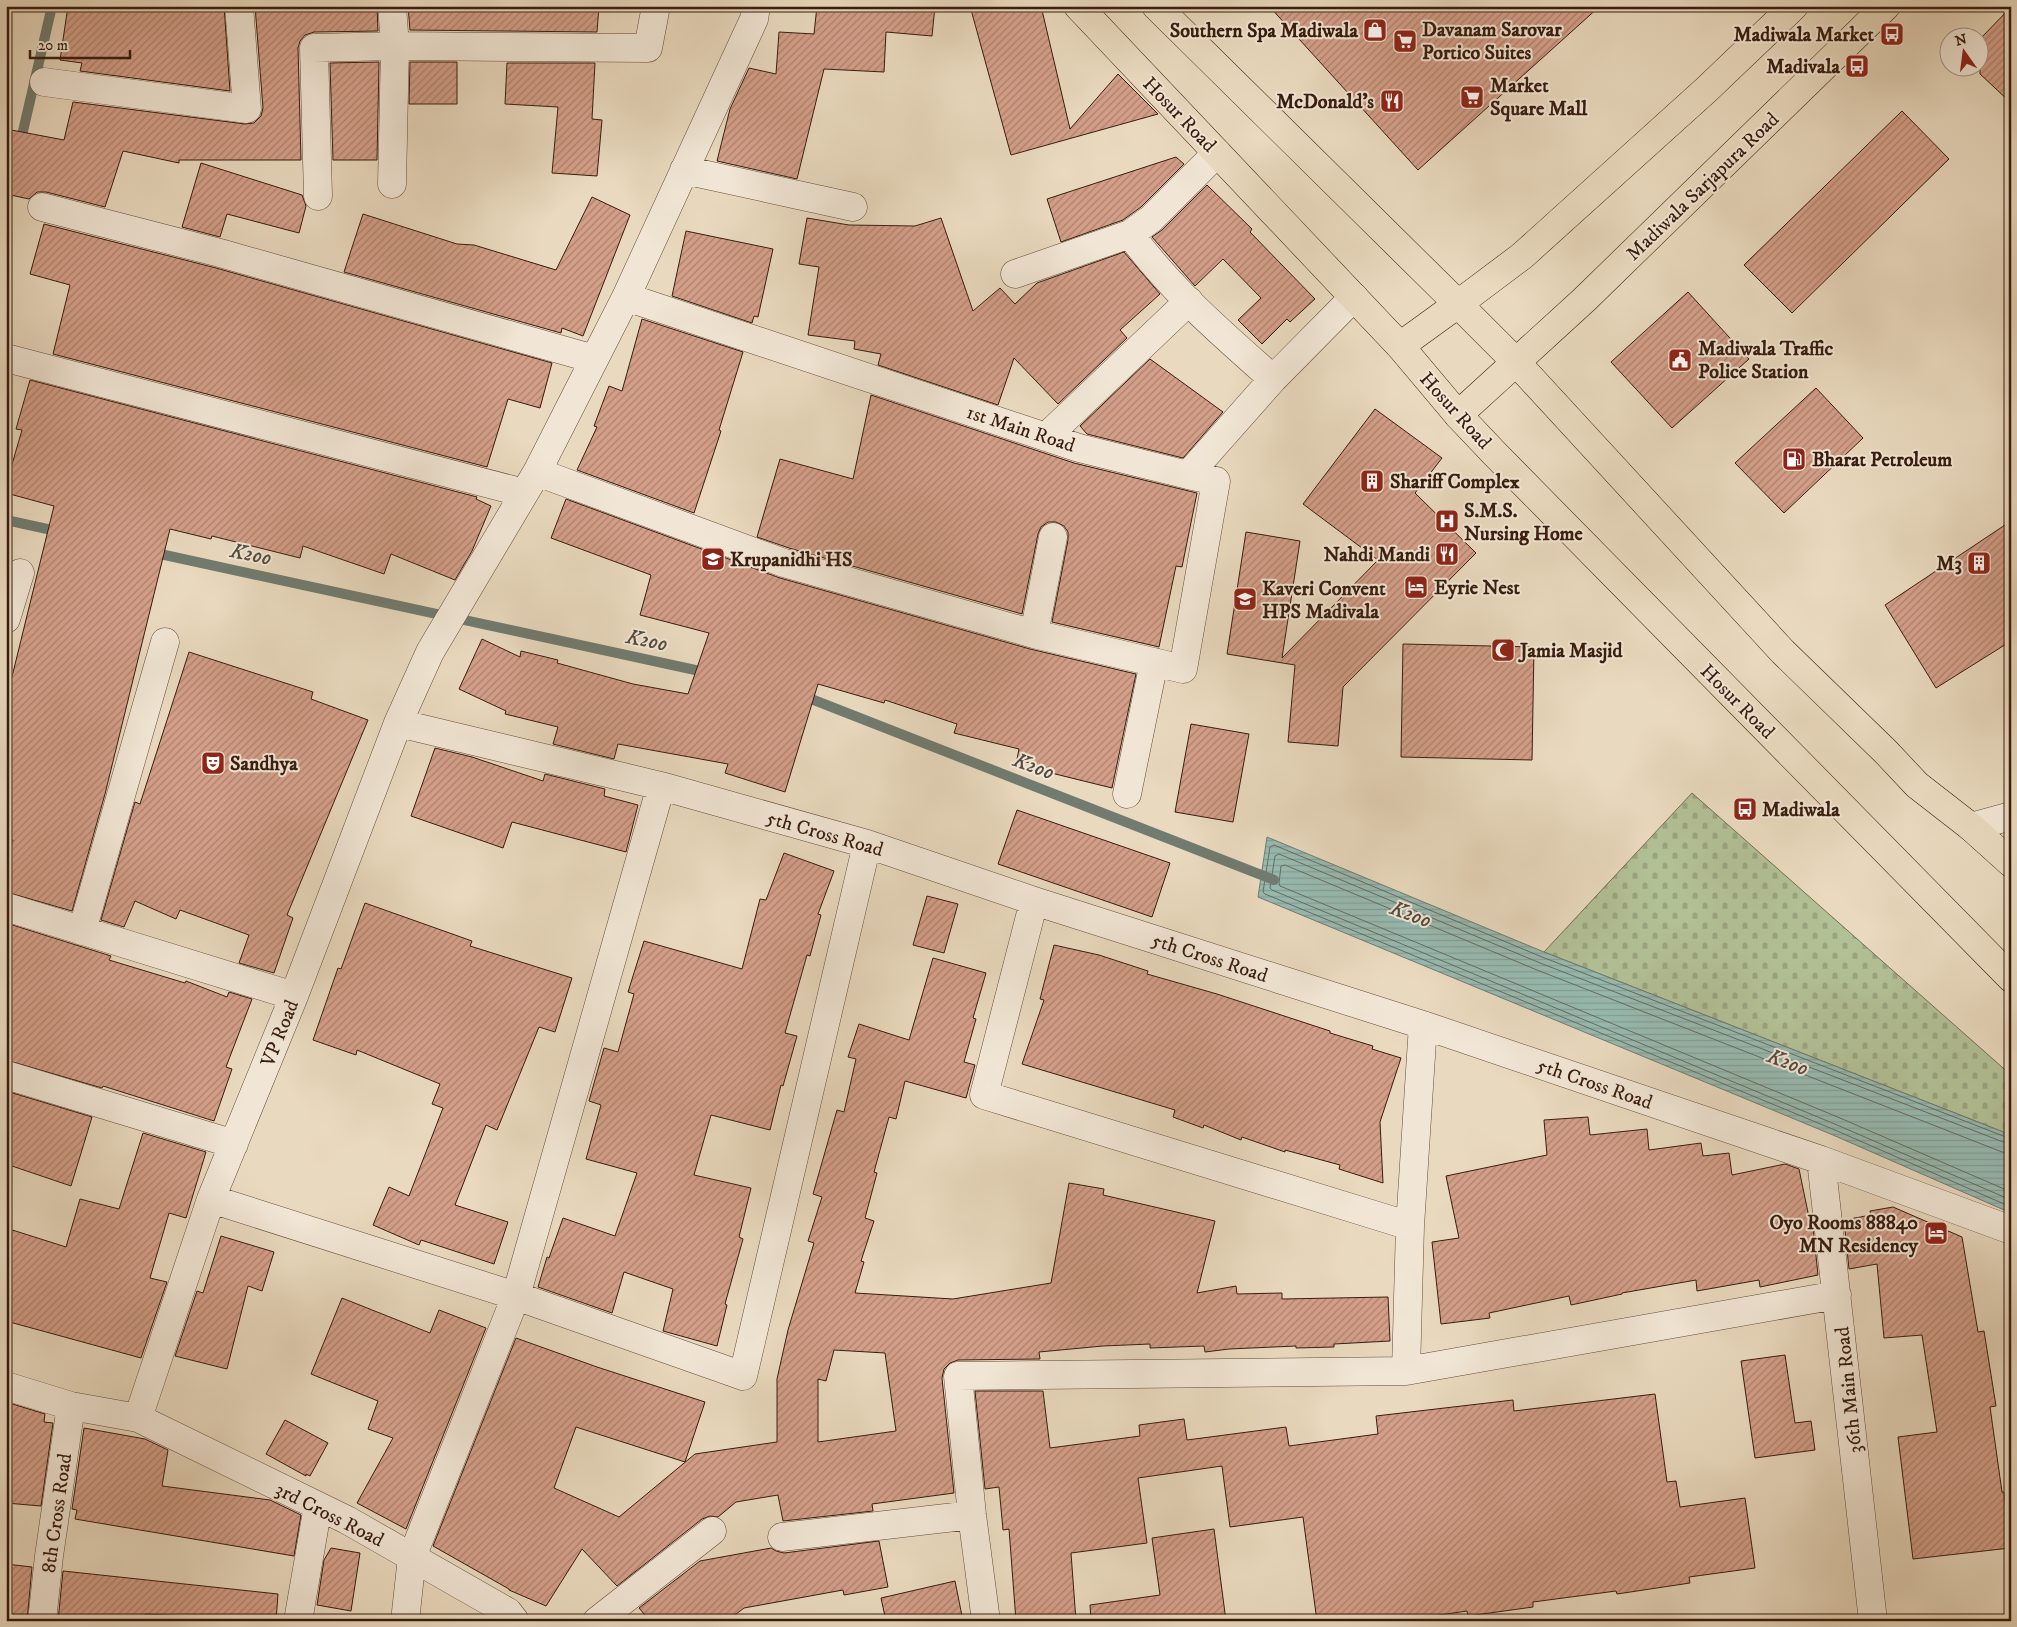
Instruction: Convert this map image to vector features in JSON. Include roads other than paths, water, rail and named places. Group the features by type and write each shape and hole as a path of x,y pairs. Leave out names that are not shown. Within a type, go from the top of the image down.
{"main road":[{"name":"Hosur Road","path":"1078,6 1400,346 1458,415 2011,978"},
{"path":"1156,6 1516,362 1783,652 1886,752 1917,785 1972,827 2011,863"},
{"path":"1400,346 1522,256 1706,90 1794,6"},
{"name":"Madiwala Sarjapura Road","path":"1458,415 1584,300 1886,6"}],"street":[{"path":"44,82 247,109 239,6"},
{"path":"392,6 395,46 392,184"},
{"path":"318,196 314,48 395,46 648,48 656,6"},
{"name":"VP Road","path":"138,1418 211,1199 294,996 398,723 430,652 531,483 626,297 754,18 756,6"},
{"path":"1015,274 1130,234 1151,219 1218,153"},
{"path":"684,170 853,207"},
{"path":"42,207 220,253 594,359"},
{"path":"1130,234 1149,260 1188,300 1273,379"},
{"name":"1st Main Road","path":"626,297 1079,448 1216,481 1182,669 1154,662"},
{"path":"1188,475 1273,379 1354,297"},
{"path":"1046,437 1188,300"},
{"path":"6,358 531,483 784,563 1034,634 1154,662 1127,794"},
{"path":"1034,634 1053,537"},
{"path":"6,619 20,573"},
{"path":"82,931 164,642"},
{"name":"5th Cross Road","path":"398,723 661,786 867,844 1034,901 1423,1025 1821,1160 2011,1230"},
{"path":"405,1621 412,1557 516,1296 661,786"},
{"path":"1972,827 2011,816"},
{"path":"211,1199 516,1296 743,1376 867,844"},
{"path":"1034,901 984,1095 1410,1226"},
{"path":"6,907 294,996"},
{"path":"1406,1371 1410,1226 1423,1025"},
{"path":"6,1075 234,1144"},
{"name":"36th Main Road","path":"1821,1160 1837,1295 1869,1620"},
{"path":"986,1621 972,1515 958,1376 1406,1371 1837,1295"},
{"name":"3rd Cross Road","path":"6,1386 71,1406 138,1418 347,1520 508,1612 515,1621"},
{"name":"8th Cross Road","path":"42,1621 49,1556 71,1406"},
{"path":"298,1621 318,1506"},
{"path":"782,1537 972,1515"},
{"path":"597,1621 712,1531"}],"water":[{"path":"1267,837 1544,952 2011,1135 2011,1213 1833,1135 1258,897"}],"waterway":[{"path":"20,144 52,6"},
{"path":"6,205 11,183"},
{"name":"K200","path":"6,520 61,532"},
{"name":"K200","path":"151,552 709,673"},
{"name":"K200","path":"801,695 1274,880"}],"place":[{"name":"Southern Spa Madiwala","path":"1375,30"},
{"name":"Madiwala Market","path":"1892,34"},
{"name":"Davanam Sarovar Portico Suites","path":"1405,41"},
{"name":"Madivala","path":"1857,66"},
{"name":"Market Square Mall","path":"1472,97"},
{"name":"McDonald's","path":"1392,101"},
{"name":"Madiwala Traffic Police Station","path":"1680,360"},
{"name":"Bharat Petroleum","path":"1794,459"},
{"name":"Shariff Complex","path":"1372,481"},
{"name":"S.M.S. Nursing Home","path":"1447,521"},
{"name":"Nahdi Mandi","path":"1447,554"},
{"name":"Krupanidhi HS","path":"713,559"},
{"name":"M3","path":"1979,563"},
{"name":"Eyrie Nest","path":"1416,587"},
{"name":"Kaveri Convent HPS Madivala","path":"1245,599"},
{"name":"Jamia Masjid","path":"1503,650"},
{"name":"Sandhya","path":"213,763"},
{"name":"Madiwala","path":"1745,809"},
{"name":"Oyo Rooms 88840 MN Residency","path":"1936,1233"}]}
